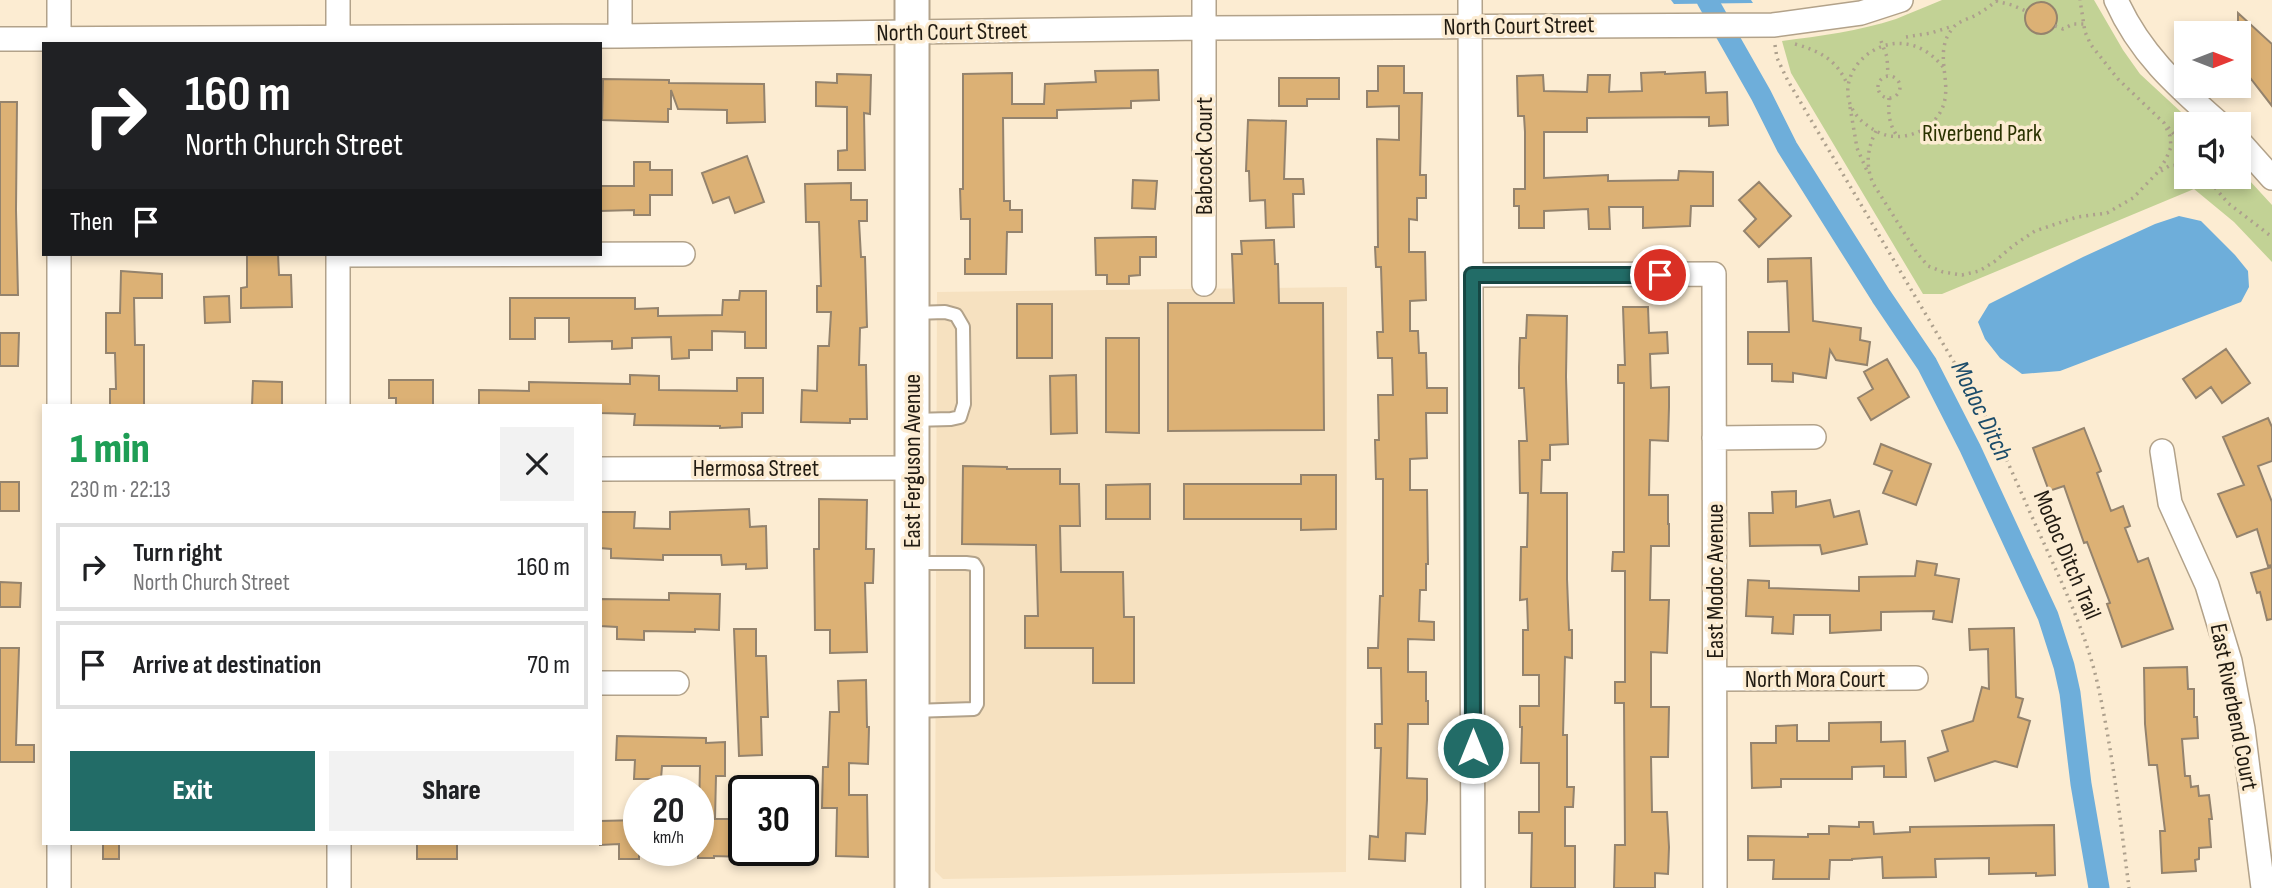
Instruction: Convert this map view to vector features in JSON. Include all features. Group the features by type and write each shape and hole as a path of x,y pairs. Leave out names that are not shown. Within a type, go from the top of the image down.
{"street":[{"path":"59,0 59,42"},
{"path":"338,0 338,41"},
{"path":"620,0 620,37"},
{"name":"East Ferguson Avenue","path":"912,0 912,888"},
{"name":"Babcock Court","path":"1204,0 1204,284"},
{"path":"1470,0 1473,888"},
{"name":"North Court Street","path":"0,39 59,42 338,41 1672,24 1768,31 1861,13 1901,0"},
{"path":"2116,0 2137,41 2154,63 2207,112"},
{"path":"2251,155 2272,178"},
{"path":"602,254 683,254"},
{"path":"59,256 59,404"},
{"path":"338,256 338,404"},
{"name":"East Modoc Avenue","path":"1472,275 1714,274 1714,888"},
{"path":"1714,438 1814,437"},
{"name":"East Riverbend Court","path":"2162,451 2170,503 2207,585 2230,661 2243,729 2263,888"},
{"name":"Hermosa Street","path":"602,469 912,468"},
{"name":"North Mora Court","path":"1715,679 1916,678"},
{"path":"602,683 677,683"},
{"path":"59,845 59,888"},
{"path":"339,845 340,888"}],"lane":[{"path":"911,313 945,312 956,315 963,327 964,404 960,416 951,419 912,420"},
{"path":"912,563 966,563 974,564 977,569 977,704 974,709 966,710 912,711"}],"path":[{"path":"2080,0 2091,45 2102,61 2174,135"},
{"path":"1896,38 1931,33 1954,25 1976,16 1997,1 2026,11"},
{"path":"2055,26 2063,29 2073,24 2084,24"},
{"path":"1850,102 1857,116 1868,128 1883,135 1898,137 1914,134 1928,127 1945,101 1947,83 1943,67 1943,49 1954,25"},
{"path":"1768,31 1821,53 1842,72 1848,86 1857,148 1869,175 1917,253 1928,265 1943,272 1962,275 1979,271 2035,231 2077,217 2107,213 2133,198 2158,172 2171,147 2170,136 2164,123"},
{"name":"Modoc Ditch Trail","path":"1768,31 1788,81 1981,408 2008,460 2065,590 2087,646 2095,677 2129,888"},
{"path":"1871,44 1887,38"},
{"path":"1904,38 1920,43 1934,53 1943,67"},
{"path":"1881,41 1887,57 1888,75"},
{"path":"1848,86 1851,71 1865,50"},
{"path":"1888,75 1895,77 1901,86 1896,96 1889,98 1882,96 1878,89 1879,82 1888,75"},
{"path":"1889,98 1889,118 1898,137"},
{"path":"1869,175 1869,148 1875,131"},
{"path":"2158,172 2174,165"},
{"path":"2216,189 2228,203 2272,237"}],"shaded area":[{"path":"1347,287 1346,872 943,879 935,871 937,292"}],"green space":[{"name":"Riverbend Park","path":"1942,0 2094,0 2140,74 2181,112 2174,112 2174,189 2194,189 1942,294 1923,294 1791,73 1782,41 1839,33 1896,19"},
{"name":"Riverbend Park","path":"2251,182 2272,205 2272,262 2234,222 2194,189 2251,189"}],"water":[{"path":"1671,0 1751,0 1753,3 1674,4"},
{"path":"2179,216 2201,221 2248,271 2249,287 2241,302 2060,371 2022,374 2000,358 1985,339 1978,322 1989,304 2083,257"}],"building":[{"path":"2041,2 2053,6 2057,18 2053,30 2041,34 2029,30 2025,18 2029,6"},
{"path":"2238,13 2247,21 2238,21"},
{"path":"2251,25 2272,44 2272,106 2251,79"},
{"path":"1378,66 1404,66 1404,93 1422,93 1420,175 1426,175 1426,198 1417,198 1417,220 1409,219 1409,252 1425,252 1426,300 1410,301 1410,331 1418,331 1419,353 1426,353 1427,388 1447,388 1447,413 1426,413 1427,458 1410,459 1410,490 1427,490 1428,564 1426,590 1420,590 1419,621 1434,622 1434,640 1408,639 1408,672 1426,672 1428,724 1408,724 1407,778 1427,779 1427,800 1425,834 1406,833 1405,861 1369,859 1370,836 1378,837 1381,748 1375,748 1375,724 1382,724 1381,668 1368,668 1368,648 1378,648 1380,596 1383,596 1383,479 1376,479 1375,440 1379,440 1378,395 1393,395 1392,358 1378,358 1377,332 1383,332 1381,267 1376,267 1375,247 1378,247 1377,139 1399,140 1399,106 1367,107 1367,91 1378,91"},
{"path":"1158,70 1159,100 1131,101 1131,108 1057,110 1057,118 1003,118 1004,201 1010,201 1010,210 1022,210 1022,232 1007,232 1006,274 965,274 965,259 970,259 970,219 961,219 963,74 1012,73 1012,104 1044,104 1045,84 1096,82 1095,71"},
{"path":"1705,72 1706,93 1727,92 1728,125 1709,126 1709,117 1587,118 1587,132 1544,132 1544,178 1608,175 1608,181 1678,180 1679,171 1713,172 1713,206 1691,206 1690,226 1643,228 1643,207 1609,207 1610,229 1589,229 1588,209 1544,211 1544,228 1519,228 1519,206 1514,206 1514,189 1525,189 1525,132 1524,116 1518,116 1517,76 1543,75 1544,91 1587,92 1588,75 1610,75 1609,92 1642,91 1641,73"},
{"path":"837,74 871,75 870,114 864,113 865,170 838,170 838,151 847,150 847,107 816,106 816,82 837,83"},
{"path":"1279,78 1339,78 1339,99 1307,99 1307,106 1279,106"},
{"path":"603,79 764,84 765,122 727,123 727,110 678,109 671,90 668,122 602,120"},
{"path":"0,102 17,102 18,295 0,295"},
{"path":"1248,120 1286,121 1284,179 1303,179 1304,194 1293,194 1294,227 1266,228 1265,200 1250,201 1249,171 1246,171"},
{"path":"747,156 764,202 735,213 729,197 713,203 702,173"},
{"path":"634,162 650,162 650,170 672,170 672,195 650,195 650,215 634,215 634,210 602,211 602,186 634,186"},
{"path":"1133,180 1157,181 1155,209 1132,208"},
{"path":"1759,182 1791,216 1759,247 1744,231 1756,219 1739,200"},
{"path":"851,183 851,200 867,200 867,221 859,221 861,257 865,257 867,327 860,328 859,365 866,365 867,419 850,419 850,423 801,422 802,390 817,391 818,346 829,346 831,312 817,312 817,286 821,286 819,222 806,222 805,184"},
{"path":"1156,237 1156,257 1140,257 1140,275 1129,276 1129,284 1107,284 1107,275 1096,275 1095,238"},
{"path":"1274,240 1279,303 1323,303 1324,430 1168,431 1168,303 1234,303 1232,254 1242,254 1241,241"},
{"path":"247,256 278,256 279,275 291,275 292,307 241,308 241,288 247,287"},
{"path":"1811,258 1813,321 1861,328 1860,340 1870,342 1867,365 1836,360 1830,350 1826,378 1793,373 1793,382 1772,381 1772,364 1748,364 1748,332 1789,332 1787,281 1768,282 1768,259"},
{"path":"121,271 162,274 162,298 134,298 135,345 144,345 144,404 110,404 110,389 116,389 115,353 106,353 106,313 120,313"},
{"path":"740,291 766,291 766,348 745,348 745,332 712,331 712,350 689,350 689,358 672,359 671,337 632,338 632,348 612,349 612,341 569,342 569,318 535,318 535,339 510,339 510,298 635,298 635,309 658,308 658,316 722,315 723,300 739,300"},
{"path":"229,296 230,322 205,323 204,297"},
{"path":"1017,304 1052,304 1052,358 1017,358"},
{"path":"1623,307 1648,307 1649,333 1667,332 1668,353 1650,354 1651,388 1669,387 1668,441 1650,440 1649,495 1668,495 1669,524 1669,546 1651,546 1650,600 1669,600 1667,653 1651,652 1651,707 1669,707 1668,757 1651,757 1652,812 1667,812 1669,847 1668,874 1655,873 1655,888 1614,888 1615,845 1625,845 1624,703 1615,703 1615,682 1625,682 1625,571 1612,571 1613,552 1624,552 1624,383 1618,383 1618,365 1625,365"},
{"path":"1527,315 1567,316 1568,444 1550,445 1550,460 1542,460 1541,493 1567,493 1567,579 1572,658 1565,657 1563,735 1567,735 1567,787 1574,787 1573,807 1565,807 1565,846 1575,846 1575,888 1531,888 1532,833 1519,833 1519,812 1539,812 1539,763 1521,763 1520,727 1520,706 1539,706 1539,675 1523,675 1523,630 1528,630 1527,599 1520,600 1521,547 1527,547 1528,493 1520,493 1519,441 1527,441 1524,388 1519,388 1519,367 1520,338 1526,338"},
{"path":"0,333 19,333 18,366 0,366"},
{"path":"1106,338 1139,338 1139,433 1106,432"},
{"path":"2226,349 2250,383 2222,403 2211,387 2196,398 2183,379"},
{"path":"1887,359 1909,397 1871,420 1858,398 1873,389 1864,372"},
{"path":"630,375 659,376 659,390 737,391 737,378 763,378 763,413 742,413 742,427 720,428 634,425 635,414 602,413 602,404 479,404 479,390 529,391 529,382 630,384"},
{"path":"1076,375 1077,433 1051,434 1050,376"},
{"path":"389,380 433,380 433,404 396,404 396,398 389,398"},
{"path":"253,381 282,382 282,404 252,404"},
{"path":"2268,418 2272,427 2272,461 2258,466 2272,502 2272,565 2268,566 2257,529 2237,537 2218,494 2244,485 2223,437"},
{"path":"2084,428 2101,471 2097,473 2111,511 2123,506 2130,526 2125,528 2138,562 2148,558 2173,629 2122,647 2107,604 2110,603 2087,542 2084,543 2064,486 2049,491 2033,448"},
{"path":"1881,444 1931,464 1916,505 1883,493 1892,471 1874,464"},
{"path":"963,466 1060,469 1060,484 1079,484 1080,526 1060,526 1061,572 1123,572 1124,617 1134,617 1134,683 1093,683 1093,648 1025,648 1025,616 1038,616 1036,545 962,544"},
{"path":"1301,475 1336,475 1336,529 1301,530 1301,519 1184,519 1184,484 1301,484"},
{"path":"0,482 19,482 19,511 0,511"},
{"path":"1150,484 1150,519 1106,519 1106,485"},
{"path":"1796,491 1796,507 1830,500 1834,517 1859,511 1867,544 1822,554 1820,545 1750,546 1749,513 1773,513 1772,492"},
{"path":"819,499 867,500 866,549 874,549 873,583 865,583 867,652 830,653 830,630 815,630 814,549 819,549"},
{"path":"749,509 750,527 766,526 767,568 746,569 746,564 722,565 721,555 663,555 663,560 611,558 611,549 602,548 602,512 635,512 634,528 670,529 670,512"},
{"path":"1917,561 1937,564 1935,575 1959,579 1952,622 1933,619 1934,611 1881,612 1881,630 1830,633 1830,615 1794,615 1793,634 1772,633 1773,617 1746,616 1748,580 1769,581 1769,588 1859,591 1859,577 1915,576"},
{"path":"2272,567 2272,619 2267,620 2260,592 2257,593 2251,573"},
{"path":"0,582 21,583 20,607 0,607"},
{"path":"669,593 720,594 719,630 644,631 644,640 617,639 617,627 602,626 602,599 669,600"},
{"path":"2014,628 2016,697 2023,699 2018,717 2030,721 2017,767 1995,761 1935,781 1928,758 1948,751 1942,731 1973,721 1982,687 1989,689 1988,649 1970,650 1969,629"},
{"path":"734,629 756,629 756,656 766,656 768,717 761,717 762,755 739,756"},
{"path":"0,648 19,648 16,745 34,745 34,762 0,762"},
{"path":"2187,667 2188,689 2194,689 2194,717 2197,717 2198,738 2182,739 2185,776 2190,776 2191,787 2198,786 2199,796 2209,795 2211,847 2199,848 2199,859 2195,860 2196,871 2162,873 2160,831 2165,831 2157,765 2149,765 2144,668"},
{"path":"866,680 868,764 849,763 849,795 867,795 868,857 836,856 837,808 822,808 823,767 828,767 830,712 839,712 838,681"},
{"path":"1881,722 1881,742 1905,741 1906,777 1884,777 1884,766 1852,767 1852,779 1781,779 1781,787 1752,788 1751,743 1776,743 1776,726 1797,725 1797,741 1829,741 1829,723"},
{"path":"617,736 706,738 706,743 725,742 725,776 716,776 715,819 728,819 728,856 714,856 714,775 700,775 700,766 662,766 661,775 634,775 635,760 616,760"},
{"path":"623,820 623,859 619,859 619,844 602,845 602,821"},
{"path":"1859,822 1873,822 1874,834 1910,832 1910,827 2054,825 2055,875 1989,874 1989,858 1935,859 1936,877 1883,878 1882,857 1830,860 1829,879 1773,879 1774,860 1748,860 1748,836 1808,837 1808,834 1829,834 1829,826 1859,827"},
{"path":"103,845 119,845 119,859 103,859"},
{"path":"417,845 457,845 457,859 417,859"}],"waterway":[{"name":"Modoc Ditch","path":"1707,0 1787,147 1927,364 1970,448 2048,616 2070,693 2081,784 2099,888"}],"route":[{"path":"1473,748 1472,275 1660,275"}]}
